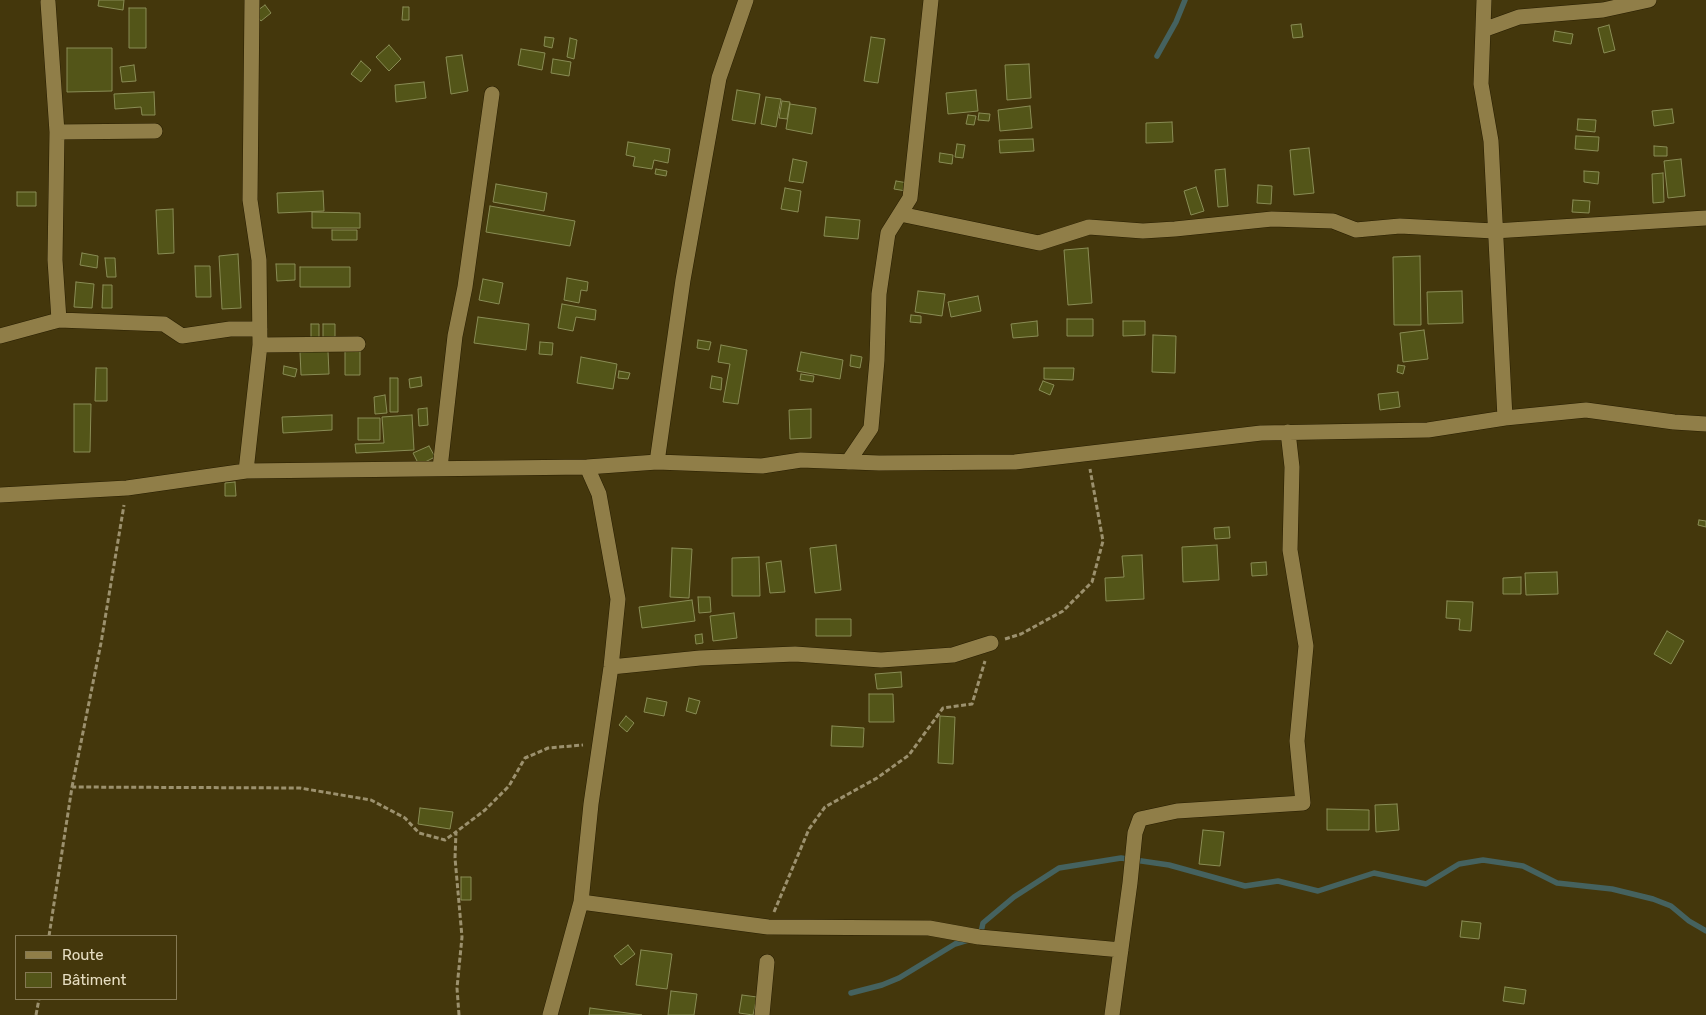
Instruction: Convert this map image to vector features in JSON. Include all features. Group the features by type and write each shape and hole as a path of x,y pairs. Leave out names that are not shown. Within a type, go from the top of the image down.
{"street":[{"path":"246,471 260,345 259,260 250,200 252,0"},
{"path":"657,462 683,280 718,78 746,0"},
{"path":"848,462 871,428 877,360 879,294 888,233 910,198 931,0"},
{"path":"1484,0 1481,84 1491,141 1494,231 1505,418"},
{"path":"1483,30 1519,17 1603,10 1650,0"},
{"path":"48,2 56,132 55,260 59,320"},
{"path":"440,468 455,336 465,287 492,94"},
{"path":"56,132 155,131"},
{"path":"900,214 1039,243 1089,227 1143,230 1175,229 1272,220 1333,221 1356,230 1400,226 1494,231 1706,218"},
{"path":"0,336 59,320 164,324 182,336 230,329 260,329"},
{"path":"260,345 358,344"},
{"path":"0,495 127,488 246,471 587,467 657,462 762,466 801,460 848,462 1015,462 1262,433 1428,430 1505,418 1586,410 1674,422 1706,424"},
{"path":"1112,1015 1135,833 1140,819 1177,812 1302,803 1297,741 1306,646 1290,550 1292,467 1288,432"},
{"path":"550,1015 581,902 618,599 599,494 587,467"},
{"path":"611,667 700,658 795,654 881,660 953,655 991,643"},
{"path":"581,902 768,927 929,928 979,937 1121,950"},
{"path":"762,1015 767,962"}],"path":[{"path":"768,927 809,829 825,807 877,778 909,755 942,708 972,704 991,643 1020,634 1063,611 1092,582 1103,542 1087,453"},
{"path":"49,935 72,787 102,643 127,488"},
{"path":"72,787 300,788 371,800 405,818 420,833 445,840 485,810 509,786 525,758 548,748 584,745 600,740"},
{"path":"456,832 455,858 462,937 457,988 458,1015"},
{"path":"36,1015 39,1000"}],"building":[{"path":"99,0 124,0 123,10 98,6"},
{"path":"265,5 271,13 261,21 254,13"},
{"path":"403,7 409,7 409,20 402,20"},
{"path":"129,8 146,8 146,48 129,48"},
{"path":"1301,24 1303,37 1293,38 1291,25"},
{"path":"1609,25 1615,50 1604,53 1598,28"},
{"path":"1555,31 1573,34 1571,44 1553,41"},
{"path":"545,37 554,38 552,48 544,46"},
{"path":"871,37 885,39 878,83 864,81"},
{"path":"570,38 577,40 574,59 567,57"},
{"path":"389,45 401,59 389,71 376,57"},
{"path":"67,48 112,48 112,91 67,92"},
{"path":"521,49 545,53 542,70 518,65"},
{"path":"462,55 468,91 451,94 446,57"},
{"path":"553,59 571,62 569,76 551,73"},
{"path":"361,61 371,70 361,82 351,74"},
{"path":"1029,64 1031,98 1007,100 1005,65"},
{"path":"134,65 136,81 122,82 120,67"},
{"path":"424,82 426,98 396,102 395,85"},
{"path":"737,90 760,94 755,124 732,120"},
{"path":"976,90 978,111 948,114 946,93"},
{"path":"154,92 155,115 142,115 141,107 115,109 114,94"},
{"path":"766,97 781,99 776,127 761,124"},
{"path":"782,101 790,102 787,119 779,118"},
{"path":"790,104 816,108 812,134 786,129"},
{"path":"1030,106 1032,128 1000,131 998,110"},
{"path":"1672,109 1674,123 1654,126 1652,111"},
{"path":"979,113 990,114 989,121 978,120"},
{"path":"968,115 976,116 974,125 966,124"},
{"path":"1578,119 1596,120 1595,132 1577,130"},
{"path":"1172,122 1173,142 1146,143 1146,123"},
{"path":"1576,136 1599,137 1598,151 1575,149"},
{"path":"1033,139 1034,151 1000,153 999,140"},
{"path":"628,142 670,149 668,163 654,160 652,169 633,166 635,157 626,155"},
{"path":"957,144 965,145 963,158 955,157"},
{"path":"1654,146 1667,147 1667,156 1654,156"},
{"path":"1309,148 1314,193 1294,195 1290,150"},
{"path":"940,153 953,155 952,164 939,162"},
{"path":"793,159 807,162 803,183 789,181"},
{"path":"1681,159 1685,196 1668,198 1664,161"},
{"path":"656,169 667,171 666,176 655,174"},
{"path":"1225,169 1228,206 1218,207 1215,170"},
{"path":"1584,171 1599,172 1598,184 1584,182"},
{"path":"1663,173 1664,202 1653,203 1652,174"},
{"path":"896,181 908,183 906,191 894,189"},
{"path":"496,184 547,193 544,211 493,202"},
{"path":"1258,185 1272,186 1271,204 1257,203"},
{"path":"1196,187 1204,211 1191,215 1184,191"},
{"path":"785,188 801,191 798,212 781,209"},
{"path":"323,191 324,211 278,213 277,193"},
{"path":"17,192 36,192 36,206 17,206"},
{"path":"1573,200 1590,201 1589,213 1572,212"},
{"path":"490,206 575,221 570,246 486,232"},
{"path":"173,209 174,253 158,254 156,210"},
{"path":"312,212 360,213 360,228 312,228"},
{"path":"826,217 860,220 858,239 824,236"},
{"path":"332,230 357,230 357,240 332,240"},
{"path":"1088,248 1092,303 1068,305 1064,250"},
{"path":"82,253 98,256 97,268 80,265"},
{"path":"238,254 241,308 222,309 219,256"},
{"path":"1420,256 1421,325 1394,325 1393,257"},
{"path":"105,258 115,258 116,277 107,277"},
{"path":"276,264 295,264 295,280 277,281"},
{"path":"195,266 210,266 211,297 196,297"},
{"path":"300,267 350,267 350,287 300,287"},
{"path":"567,278 588,282 587,291 581,290 579,303 564,300"},
{"path":"483,279 503,283 499,304 479,300"},
{"path":"76,282 94,284 92,308 74,307"},
{"path":"103,285 112,285 112,308 102,308"},
{"path":"918,291 945,294 942,316 915,312"},
{"path":"1462,291 1463,323 1428,324 1427,292"},
{"path":"978,296 981,311 951,317 948,302"},
{"path":"562,304 596,310 595,320 576,317 573,331 558,328"},
{"path":"911,315 921,316 921,323 910,322"},
{"path":"478,317 529,324 526,350 474,343"},
{"path":"1067,319 1093,319 1093,336 1067,336"},
{"path":"1037,321 1038,336 1013,338 1011,324"},
{"path":"1123,321 1145,321 1145,335 1123,336"},
{"path":"311,324 319,324 319,339 311,339"},
{"path":"323,324 335,324 335,337 323,338"},
{"path":"1424,330 1428,359 1403,362 1400,333"},
{"path":"1153,335 1176,336 1175,373 1152,372"},
{"path":"698,340 711,342 709,350 697,348"},
{"path":"540,342 553,343 552,355 539,354"},
{"path":"721,345 747,350 738,404 723,402 730,364 718,362"},
{"path":"328,351 329,374 301,375 300,352"},
{"path":"345,351 360,351 360,375 345,375"},
{"path":"801,352 843,360 840,379 797,371"},
{"path":"851,355 862,357 860,368 850,366"},
{"path":"581,357 617,364 613,389 577,383"},
{"path":"1398,365 1405,366 1403,374 1397,372"},
{"path":"284,366 297,369 295,377 283,374"},
{"path":"96,368 107,368 107,401 95,401"},
{"path":"1044,368 1074,368 1073,380 1044,379"},
{"path":"619,371 630,373 628,379 618,378"},
{"path":"801,374 814,376 813,382 800,380"},
{"path":"712,376 722,378 721,390 710,388"},
{"path":"421,377 422,386 410,388 409,379"},
{"path":"390,378 398,378 398,412 390,412"},
{"path":"1043,381 1054,385 1050,395 1039,390"},
{"path":"1398,392 1400,407 1380,410 1378,394"},
{"path":"385,395 387,413 375,414 374,397"},
{"path":"74,404 91,404 90,452 74,452"},
{"path":"427,408 428,425 419,426 418,409"},
{"path":"811,409 811,438 790,439 789,410"},
{"path":"332,415 332,430 283,433 282,417"},
{"path":"412,415 414,450 356,453 355,444 384,443 382,417"},
{"path":"358,418 380,418 380,440 358,440"},
{"path":"429,446 435,457 419,465 413,453"},
{"path":"235,482 236,496 225,496 225,483"},
{"path":"1699,520 1706,521 1706,527 1698,525"},
{"path":"1229,527 1230,538 1215,539 1214,528"},
{"path":"836,545 841,590 815,593 810,548"},
{"path":"1217,545 1219,580 1183,582 1182,547"},
{"path":"672,548 692,549 689,598 670,597"},
{"path":"1142,555 1144,599 1106,601 1105,578 1124,577 1122,556"},
{"path":"759,557 760,596 732,596 732,558"},
{"path":"781,561 785,592 770,593 766,563"},
{"path":"1266,562 1267,575 1252,576 1251,563"},
{"path":"1557,572 1558,594 1526,595 1525,573"},
{"path":"1521,577 1521,594 1503,594 1503,578"},
{"path":"698,597 710,597 711,612 699,613"},
{"path":"692,600 695,621 642,628 639,607"},
{"path":"1447,601 1473,602 1471,631 1459,630 1460,619 1446,618"},
{"path":"734,613 737,638 713,641 710,616"},
{"path":"816,619 851,619 851,636 816,636"},
{"path":"1667,631 1684,641 1671,664 1654,654"},
{"path":"702,634 703,643 696,644 695,635"},
{"path":"901,672 902,687 877,689 875,674"},
{"path":"869,694 893,694 894,722 869,722"},
{"path":"647,698 667,702 664,716 644,712"},
{"path":"689,698 700,701 696,714 686,711"},
{"path":"626,716 634,723 627,732 619,725"},
{"path":"940,716 955,717 953,764 938,763"},
{"path":"832,726 864,728 863,747 831,746"},
{"path":"1397,804 1399,830 1376,832 1375,805"},
{"path":"420,808 453,812 450,829 418,824"},
{"path":"1327,809 1369,810 1369,830 1327,830"},
{"path":"1203,830 1224,832 1220,866 1199,864"},
{"path":"461,877 471,877 471,900 461,900"},
{"path":"1462,921 1481,923 1479,939 1460,937"},
{"path":"628,945 635,954 621,965 614,956"},
{"path":"641,950 672,954 667,989 636,985"},
{"path":"1505,987 1526,990 1524,1004 1503,1001"},
{"path":"671,991 697,994 694,1015 668,1015"},
{"path":"742,995 757,997 753,1015 739,1013"},
{"path":"590,1008 642,1015 589,1015"}],"waterway":[{"path":"1157,56 1176,22 1185,0"},
{"path":"980,937 983,923 1014,897 1059,868 1121,858 1169,865 1245,886 1278,881 1318,891 1374,873 1426,884 1459,864 1483,860 1523,866 1557,883 1612,889 1653,899 1671,906 1689,921 1706,931"},
{"path":"851,993 882,985 899,978 955,944 968,940"}]}
